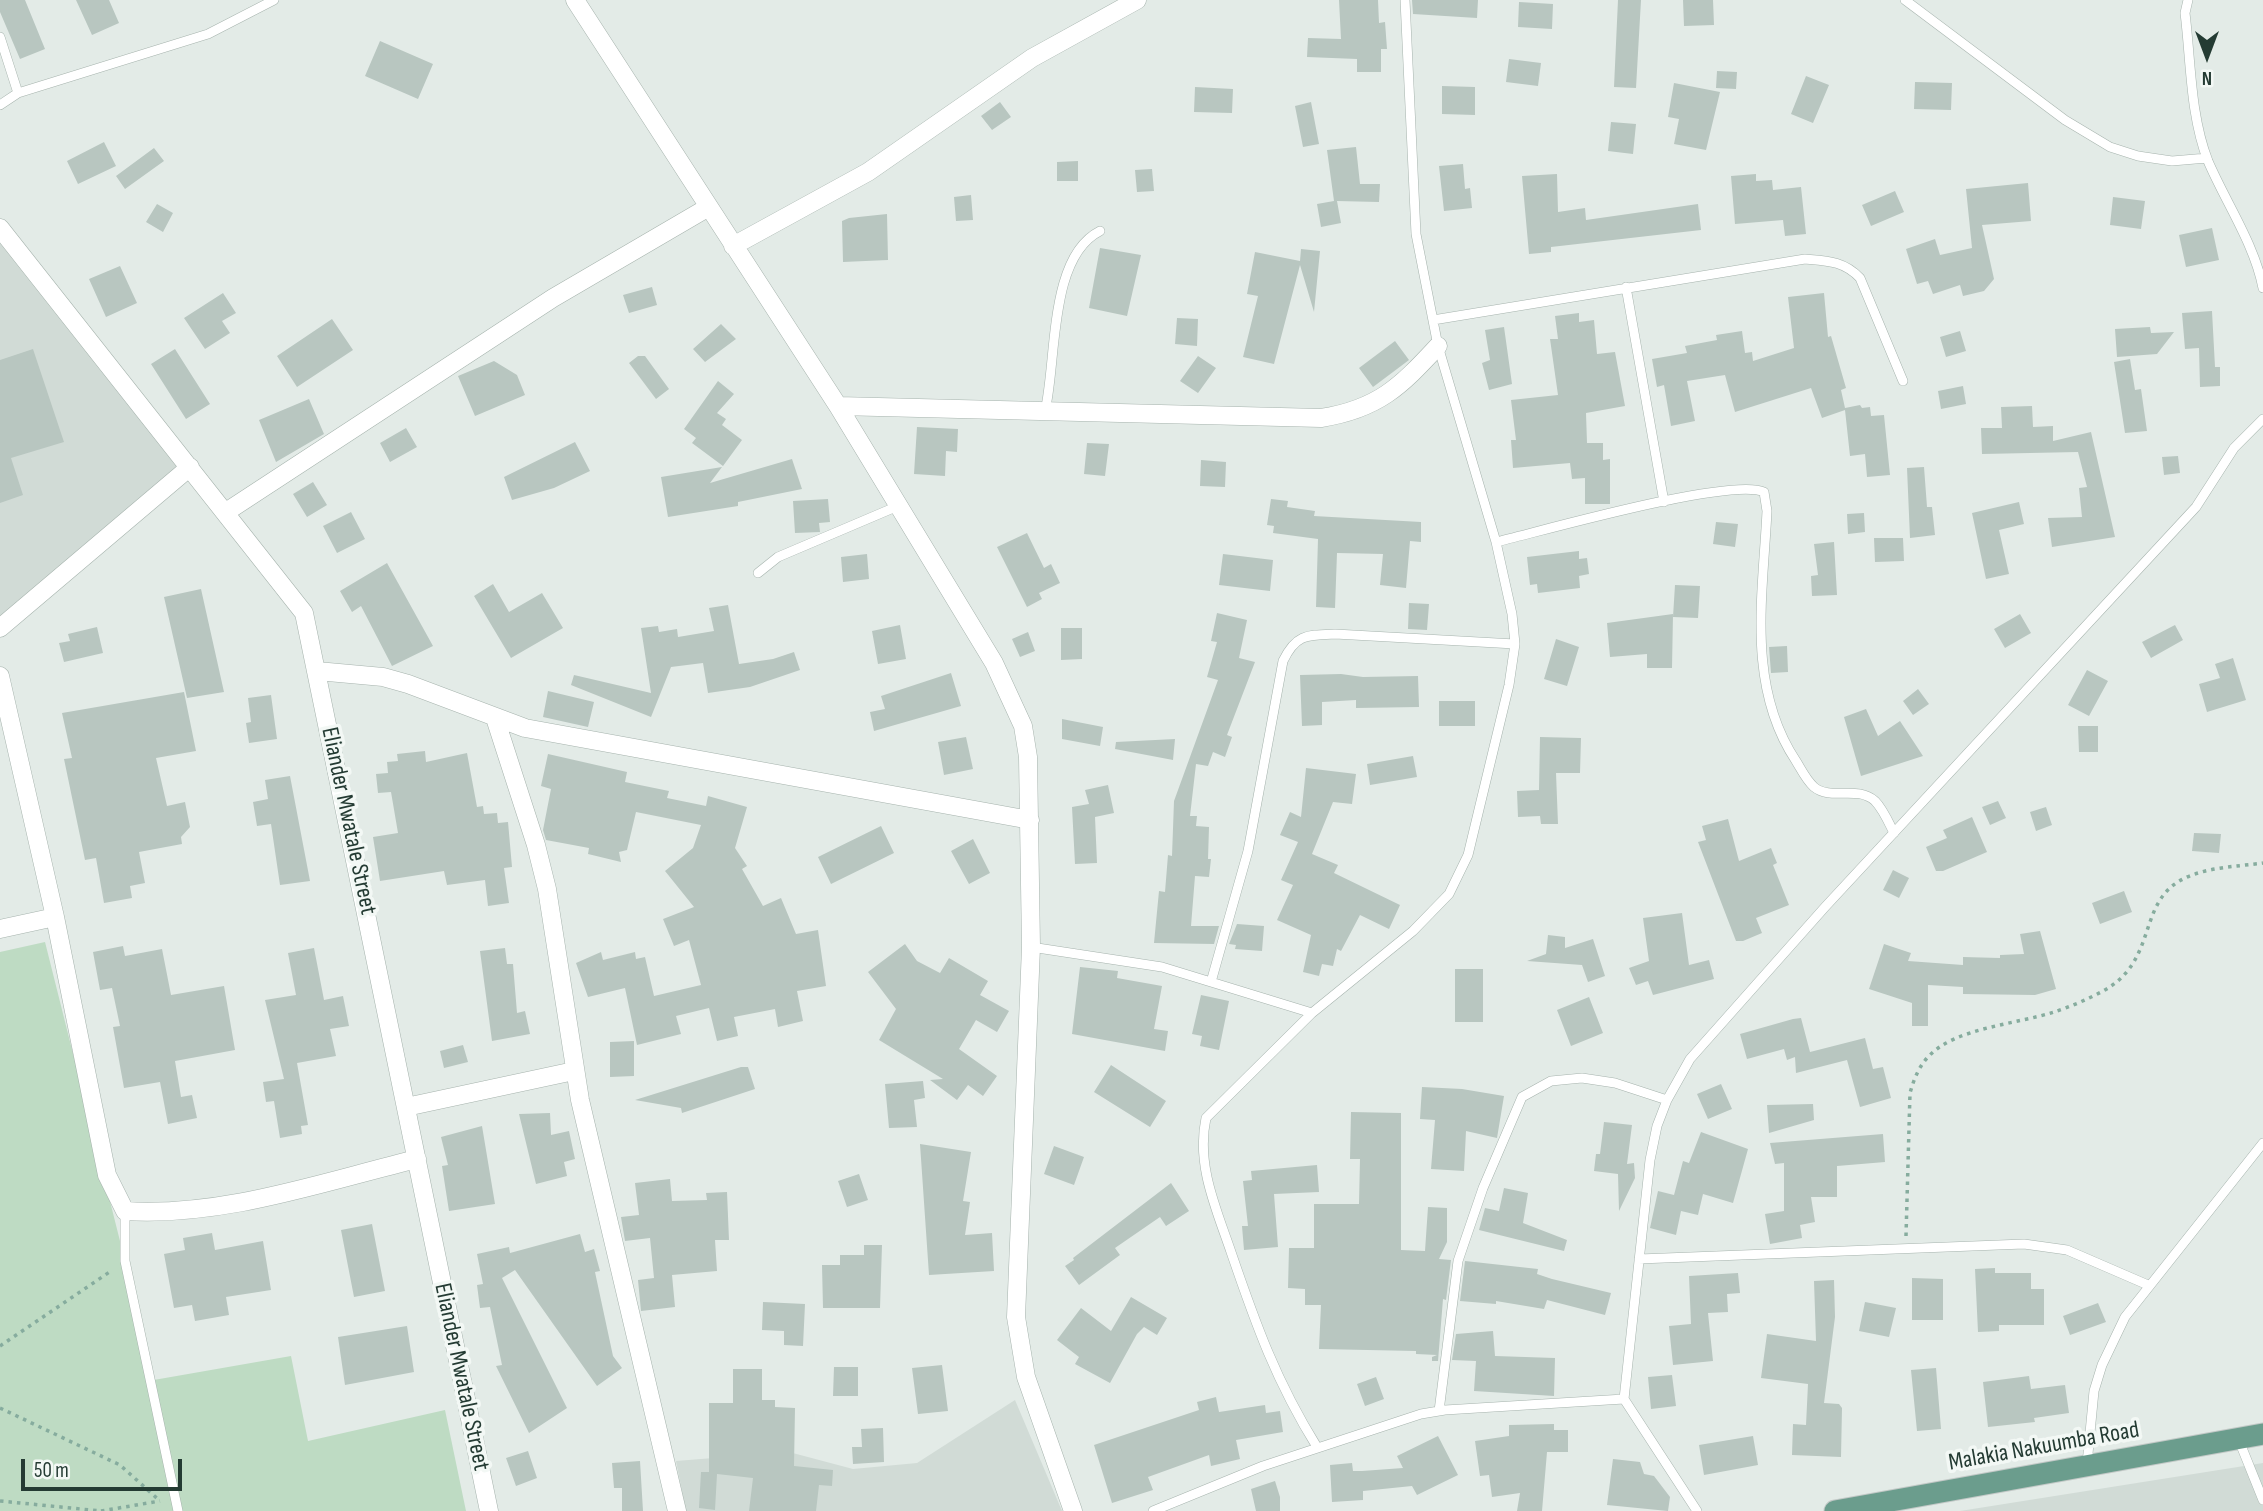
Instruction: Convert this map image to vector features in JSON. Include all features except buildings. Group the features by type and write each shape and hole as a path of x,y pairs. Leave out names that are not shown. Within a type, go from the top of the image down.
{"main road":[{"name":"Malakia Nakuumba Road","path":"1835,1511 1910,1504 2087,1466 2263,1434"}],"street":[{"path":"575,0 707,208 838,406 994,663 1023,726 1028,757 1031,947 1016,1317 1026,1377 1073,1511"},
{"path":"733,246 868,172 1032,58 1137,0"},
{"path":"226,512 465,358 552,298 707,208"},
{"name":"Eliander Mwatale Street","path":"0,228 304,613 489,1511"},
{"path":"838,406 1329,416 1356,412 1394,392 1438,346"},
{"path":"0,628 190,467"},
{"path":"317,671 383,677 495,718 537,730 1030,820"},
{"path":"0,676 55,917 107,1175 125,1211 169,1214 230,1205 417,1159"},
{"path":"495,718 536,845 547,890 574,1071 677,1511"},
{"path":"0,929 55,917"},
{"path":"406,1107 574,1071"}],"lane":[{"path":"0,105 18,93 208,34 274,0"},
{"path":"1317,1447 1279,1382 1261,1338 1205,1175 1202,1137 1206,1118 1219,1102 1312,1013 1435,912 1459,877 1508,685 1515,644 1496,542 1438,346 1416,234 1405,0"},
{"path":"1905,0 2065,120 2110,147 2138,156 2172,161 2207,158"},
{"path":"2188,0 2185,13 2196,113 2207,158 2258,265 2263,288"},
{"path":"0,37 18,93"},
{"path":"1045,411 1058,302 1079,248 1088,236 1100,230"},
{"path":"1433,320 1805,259 1849,266 1860,278 1903,380"},
{"path":"1626,287 1664,502"},
{"path":"1697,1511 1623,1399 1650,1160 1657,1126 1667,1100 1690,1059 1894,833 2196,507 2234,448 2263,419"},
{"path":"1496,542 1740,487 1754,487 1763,492 1767,511 1759,648 1766,690 1785,745 1811,785 1826,791 1866,795 1876,802 1894,833"},
{"path":"758,573 778,557 898,506"},
{"path":"1211,982 1248,851 1283,661 1290,646 1298,639 1312,635 1335,634 1515,644"},
{"path":"1031,947 1120,958 1312,1013"},
{"path":"1439,1411 1458,1261 1483,1188 1522,1097 1551,1081 1583,1078 1615,1083 1667,1100"},
{"path":"2087,1466 2094,1391 2102,1364 2125,1317 2263,1143"},
{"path":"125,1211 125,1261 178,1511"},
{"path":"1639,1259 2024,1244 2067,1250 2148,1285"},
{"path":"1153,1511 1384,1424 1439,1411 1623,1399"},
{"path":"2238,1438 2263,1500"}],"path":[{"path":"1906,1249 1910,1093 1916,1073 1929,1055 1949,1040 2055,1012 2103,991 2122,978 2136,961 2158,905 2171,887 2191,876 2263,863"},
{"path":"0,1346 125,1261"},
{"path":"0,1408 120,1465 160,1501"},
{"path":"0,1501 100,1511 175,1496"}],"shaded area":[{"path":"0,228 190,467 0,628"},
{"path":"1015,1400 1062,1511 686,1511 676,1461 789,1452 853,1469 917,1463"},
{"path":"2263,1463 2263,1511 1960,1511"}],"green space":[{"path":"45,942 125,1261 148,1381 291,1356 308,1441 445,1410 466,1511 0,1511 0,952"}]}
